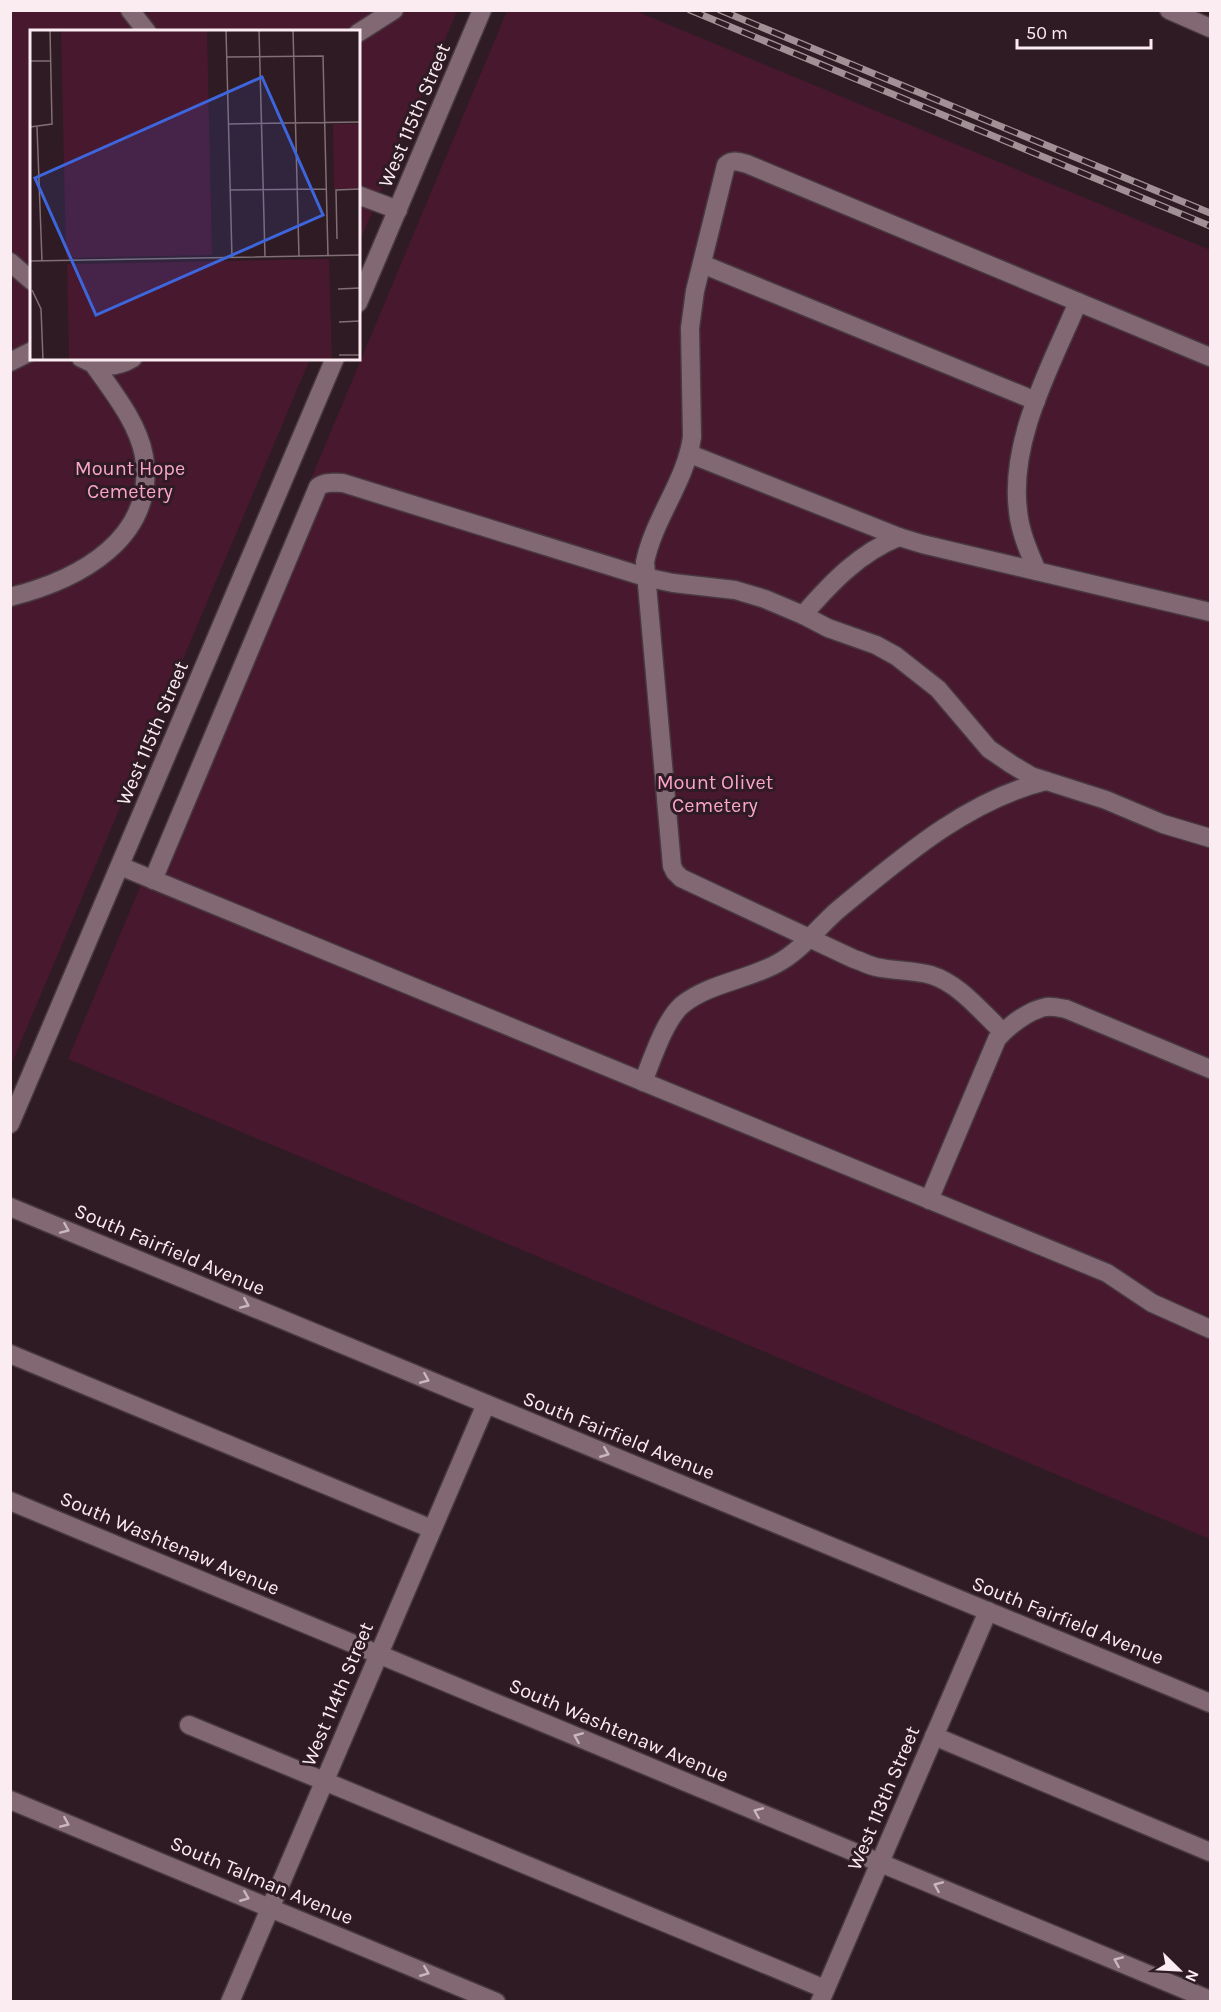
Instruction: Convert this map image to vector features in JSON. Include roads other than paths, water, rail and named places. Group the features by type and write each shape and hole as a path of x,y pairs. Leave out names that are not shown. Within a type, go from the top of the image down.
{"street":[{"path":"130,10 145,30"},
{"path":"360,32 394,10"},
{"name":"West 115th Street","path":"360,298 483,10"},
{"path":"1169,10 1206,21"},
{"path":"1002,1032 961,992 947,982 932,975 875,967 854,959 681,878 675,872 670,856 645,562 648,548 690,454 692,437 690,328 695,291 725,170 730,162 737,161 1210,357"},
{"path":"360,196 398,210"},
{"path":"11,263 30,279"},
{"path":"702,264 1036,401"},
{"path":"1037,571 1024,540 1018,510 1017,479 1020,450 1027,422 1078,302"},
{"path":"1187,347 1210,373"},
{"path":"10,362 30,352"},
{"path":"87,362 109,366 124,364 130,360"},
{"name":"West 115th Street","path":"10,1124 334,360"},
{"path":"10,597 52,584 97,561 116,545 132,524 141,504 145,480 144,456 137,434 123,408 87,362"},
{"path":"690,454 922,544 1210,612"},
{"path":"153,879 318,487 324,483 343,483 645,577 673,583 735,590 765,599 828,628 876,645 896,656 938,689 989,749 1031,776 1106,800 1163,824 1210,838"},
{"path":"803,615 855,561 879,545 899,537"},
{"path":"643,1082 659,1044 681,1006 697,995 778,963 838,910 943,828 1002,796 1023,787 1046,782"},
{"path":"120,866 1107,1273 1152,1303 1210,1329"},
{"path":"929,1200 992,1050 1002,1032 1034,1012 1045,1007 1072,1011 1210,1069"},
{"name":"South Fairfield Avenue","path":"10,1207 1210,1703"},
{"path":"10,1354 432,1529"},
{"name":"West 114th Street","path":"230,2001 486,1404"},
{"name":"South Washtenaw Avenue","path":"10,1501 1210,2000"},
{"name":"West 113th Street","path":"822,1995 988,1611"},
{"path":"189,1725 822,1995"},
{"path":"934,1736 1210,1852"},
{"name":"South Talman Avenue","path":"10,1800 496,2001"}],"railway":[{"path":"690,10 1210,226"},
{"path":"720,10 1210,213"}],"park label":[{"name":"Mount Hope Cemetery","path":"130,480"},
{"name":"Mount Olivet Cemetery","path":"715,794"}]}
